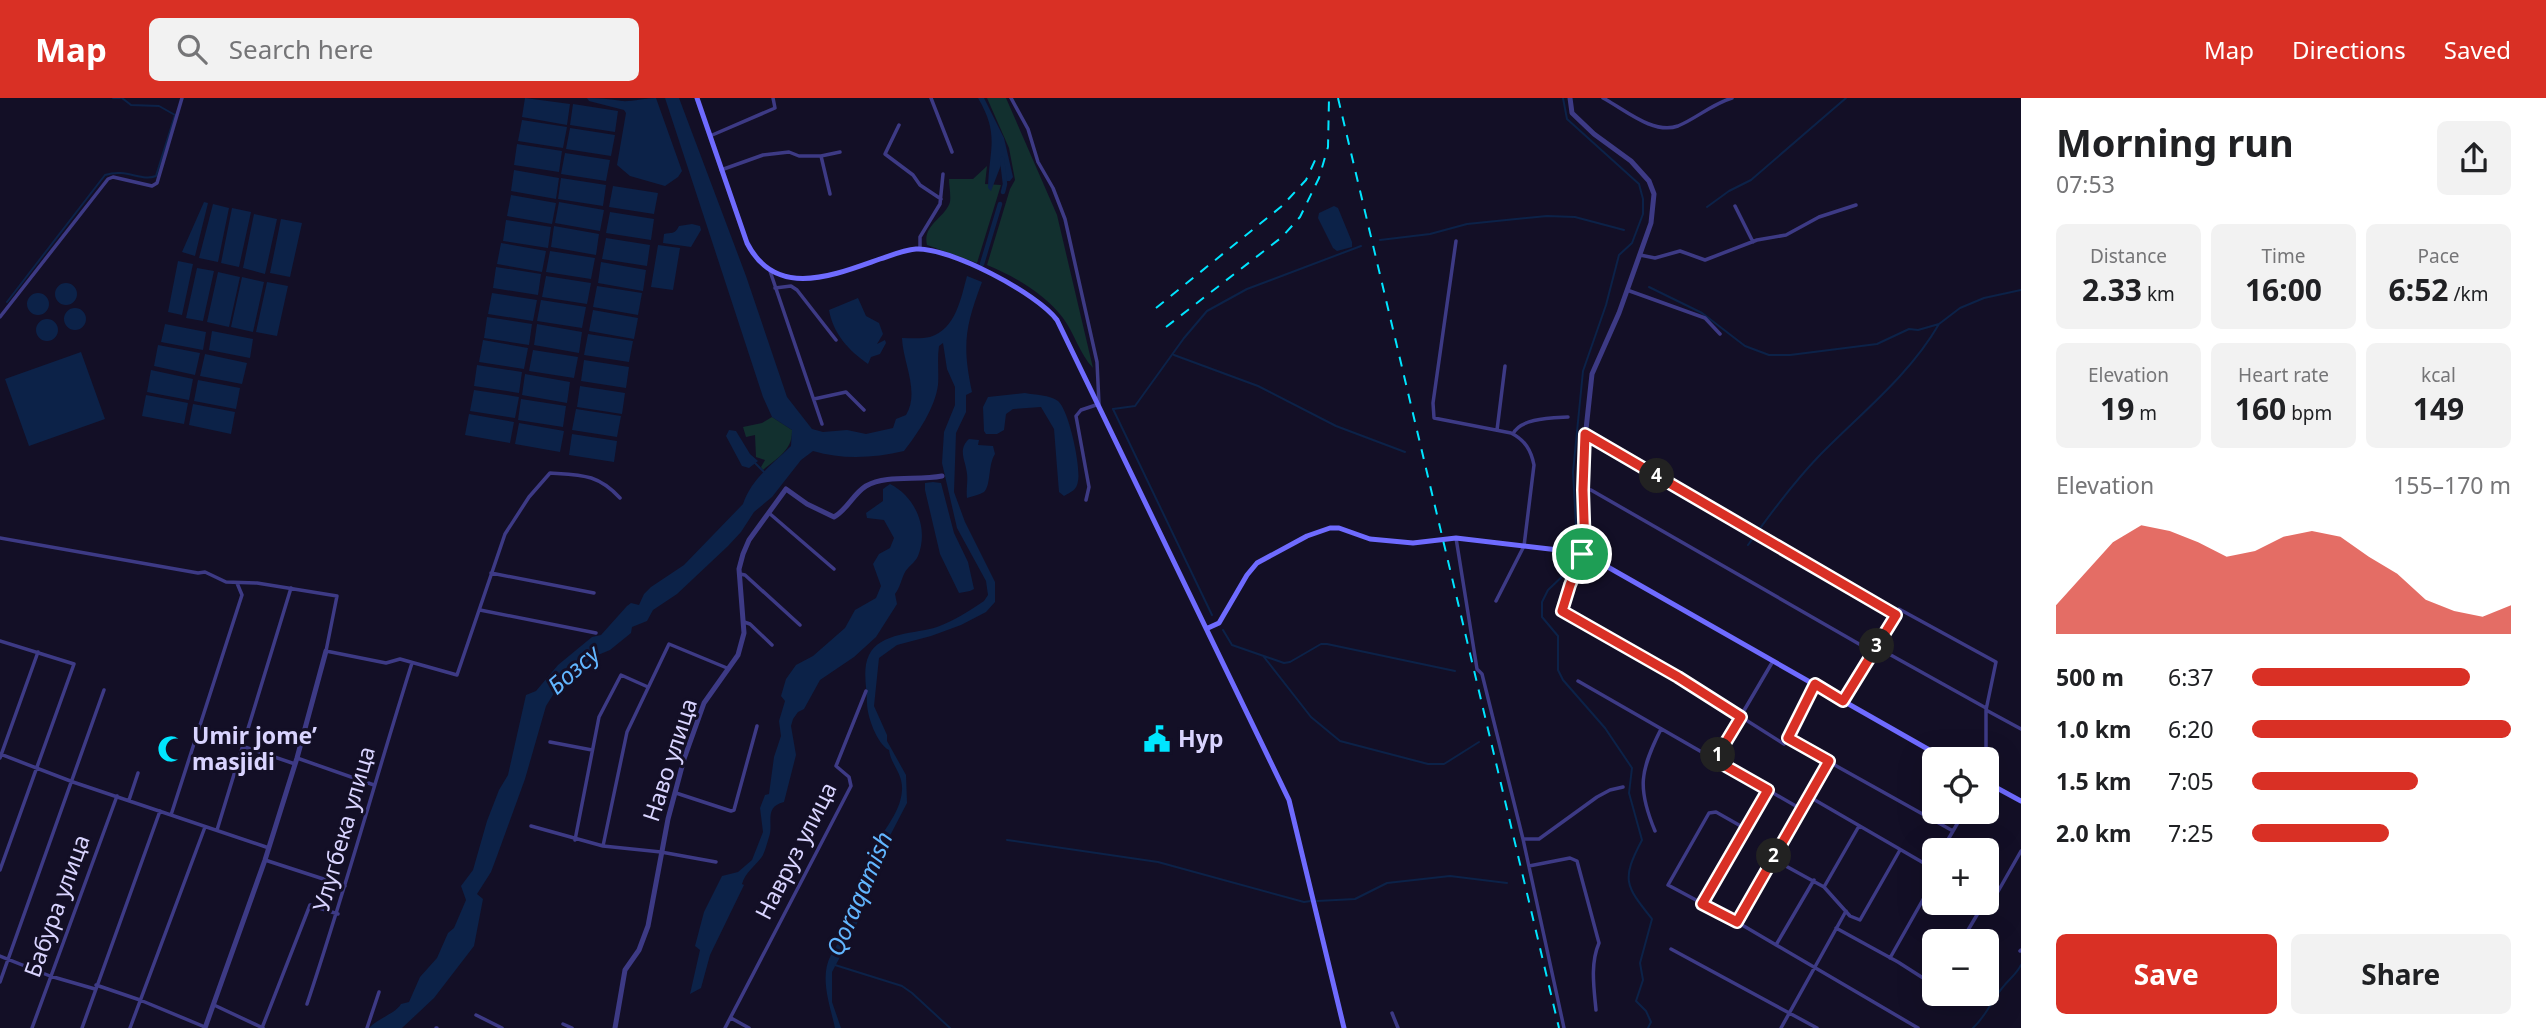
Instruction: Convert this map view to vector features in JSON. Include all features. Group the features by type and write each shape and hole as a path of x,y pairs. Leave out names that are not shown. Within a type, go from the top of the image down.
{"main road":[{"path":"696,98 747,243 755,256 769,269 790,279 811,278 907,250 920,249 989,272 1024,292 1045,306 1065,333 1289,800 1344,1028"},
{"path":"1213,638 1213,631 1256,563 1323,530 1336,528 1366,539 1407,543 1456,538 1567,551 1583,554 1924,747"},
{"path":"1208,628 1219,623"},
{"path":"1999,789 2021,801"}],"street":[{"path":"0,317 108,178 148,185 158,183 182,98"},
{"path":"710,136 775,108 773,98"},
{"path":"931,98 952,152"},
{"path":"1011,98 1028,129 1038,162 1053,188 1065,219 1097,362 1099,404 1081,410 1076,415 1089,487 1086,500"},
{"path":"1570,98 1572,113 1594,134 1631,161 1649,181 1654,194 1651,223 1640,256 1592,374 1585,434 1583,554 1562,611 1678,677 1784,744 1815,684"},
{"path":"1603,98 1649,125 1664,128 1676,127 1732,98"},
{"path":"900,125 885,154 913,175 920,185 941,199"},
{"path":"721,170 763,155 789,152 799,156 821,156 840,152"},
{"path":"821,156 830,194"},
{"path":"920,249 920,237 941,199 943,174"},
{"path":"1640,256 1655,258 1679,251 1705,260 1769,237 1786,235 1819,217 1856,205"},
{"path":"1735,206 1753,242"},
{"path":"1456,240 1432,411 1434,418 1497,430 1522,438 1532,453 1534,465 1524,546 1496,601"},
{"path":"769,269 822,424"},
{"path":"775,288 791,286 797,290 836,340"},
{"path":"1627,290 1705,318 1720,334"},
{"path":"1497,430 1505,366"},
{"path":"814,399 846,392 864,410"},
{"path":"1513,434 1515,429 1536,421 1568,417"},
{"path":"1585,434 1896,615"},
{"path":"326,651 386,663 400,659 457,676 505,534 529,497 551,473 584,475 607,484 620,498"},
{"name":"Наво улица","path":"614,1028 625,970 645,936 674,793 688,746 704,703 743,643 740,574 743,554 749,540 788,489 807,504 834,517 840,514 862,488 883,478 922,480 942,476"},
{"path":"1583,490 1591,490 1873,652"},
{"path":"769,513 834,569"},
{"path":"0,537 205,572 220,580 237,583 257,583 337,596 326,651 296,761 265,860 205,1027 140,1000 50,976 0,956"},
{"path":"1456,538 1477,669 1482,674 1486,687 1523,839 1564,1028"},
{"path":"491,573 594,593"},
{"path":"740,574 745,575 800,625"},
{"path":"171,814 242,595 237,583"},
{"path":"217,831 291,588"},
{"path":"1843,701 1899,609 1996,662 1986,709 1986,747"},
{"path":"480,611 596,633"},
{"path":"744,622 750,624 772,645"},
{"path":"0,641 74,664 0,870"},
{"path":"603,846 627,732 669,645 727,668"},
{"path":"1873,652 1880,649 2021,729"},
{"path":"38,652 0,755 269,848"},
{"path":"1715,760 1773,661"},
{"name":"Улугбека улица","path":"307,1004 338,914 412,663"},
{"path":"575,840 599,717 621,675 648,687"},
{"path":"1578,681 1801,809"},
{"path":"0,982 104,690"},
{"name":"Навруз улица","path":"724,1028 851,786 849,776 836,765 866,691"},
{"path":"674,793 733,811 757,726"},
{"path":"1655,831 1643,802 1643,774 1651,748 1661,729"},
{"path":"1788,738 1953,831"},
{"path":"550,742 592,750"},
{"path":"243,746 374,785"},
{"path":"1737,922 1829,761"},
{"path":"129,800 138,773"},
{"path":"1523,839 1540,839 1597,797 1623,787"},
{"path":"1702,904 1768,790"},
{"name":"Бабура улица","path":"32,1028 117,796"},
{"path":"1808,796 1922,861"},
{"path":"82,1028 160,811"},
{"path":"1746,829 1716,812 1709,813 1668,885 1737,922 1918,1028"},
{"path":"1949,838 1957,824"},
{"path":"1824,887 1859,826"},
{"path":"130,1028 205,827"},
{"path":"531,827 603,846 661,852 716,862"},
{"path":"1773,859 1824,887 1846,911 1860,920 1900,850"},
{"path":"1999,890 2021,851"},
{"path":"1528,866 1570,858 1577,861 1599,943 1594,955 1593,981 1597,1010"},
{"path":"265,860 345,886"},
{"path":"1776,945 1814,880"},
{"path":"1890,958 1922,901"},
{"path":"213,1005 263,1028 310,905 338,914"},
{"path":"1781,1028 1846,911"},
{"path":"1836,928 1922,978"},
{"path":"1671,948 1817,1028"},
{"path":"367,1028 379,992"},
{"path":"1392,1013 1398,1028"},
{"path":"475,1015 502,1028"},
{"path":"731,1018 750,1028"},
{"path":"563,1024 572,1028"}],"green space":[{"path":"987,98 1006,98 1057,215 1093,368 1056,309 1018,280 987,265 1015,180 1009,148"},
{"path":"987,166 985,184 1001,185 977,263 927,245 928,232 950,202 949,179 973,179"},
{"path":"772,417 792,430 792,437 783,453 763,470 761,467 765,460 756,457 755,435 746,437 743,427 762,423"}],"water":[{"path":"525,98 570,104 567,125 522,117"},
{"path":"587,98 625,101 656,98 682,171 678,177 665,186 630,176 617,165 626,113"},
{"name":"Бозсу","path":"665,98 679,98 746,276 787,397 812,429 823,432 847,430 866,434 893,428 896,419 906,415 911,397 902,338 927,338 939,333 956,312 967,276 982,282 967,336 967,361 972,392 966,395 966,412 956,433 954,492 965,522 995,582 995,602 986,612 961,625 897,645 879,658 874,706 887,741 906,775 907,803 869,876 865,901 855,929 832,972 832,1002 841,1028 835,1028 828,1001 828,964 834,949 856,915 866,862 894,816 902,790 901,779 889,750 877,736 867,709 867,660 874,647 881,642 943,625 984,601 988,595 986,581 957,528 942,463 944,432 955,405 955,387 947,369 943,343 939,346 938,385 930,411 904,451 858,457 813,451 801,460 772,497 754,512 728,546 677,594 653,610 647,621 632,627 631,633 610,650 593,657 556,690 546,706 525,779 491,872 477,894 483,899 474,946 434,998 402,1028 369,1028 401,1004 409,1002 420,977 437,958 448,933 454,928 466,900 461,886 473,870 487,821 508,775 526,695 536,691 558,665 592,637 601,635 627,606 631,603 639,605 651,587 684,565 743,504 757,479 791,446 792,430 772,417 763,397"},
{"path":"978,98 984,98 1004,138 1013,177 1010,181 1005,181 1004,166 1001,165 991,191 988,188 991,132"},
{"path":"573,104 618,111 615,132 570,125"},
{"path":"522,120 567,127 563,148 518,141"},
{"path":"570,128 615,135 611,156 566,149"},
{"path":"517,144 562,151 559,172 514,165"},
{"path":"565,153 610,160 606,181 561,174"},
{"path":"514,170 559,178 556,199 511,191"},
{"path":"561,178 606,185 603,206 558,199"},
{"path":"613,186 658,193 654,214 609,207"},
{"path":"511,195 556,203 552,224 507,216"},
{"path":"204,202 208,203 195,256 182,252"},
{"path":"559,202 604,210 600,231 555,223"},
{"path":"213,204 229,208 218,262 199,258"},
{"path":"1334,206 1338,208 1352,242 1352,247 1337,251 1318,218 1319,213"},
{"path":"232,208 251,212 239,267 221,263"},
{"path":"610,212 654,219 651,240 606,233"},
{"path":"254,214 277,219 265,274 243,268"},
{"path":"281,219 302,223 290,277 270,273"},
{"path":"506,220 551,227 548,248 503,241"},
{"path":"554,226 599,234 596,255 551,247"},
{"path":"679,226 700,226 701,230 691,247 663,243 664,234 674,232"},
{"path":"606,238 650,245 647,266 602,259"},
{"path":"501,243 546,251 542,272 497,264"},
{"path":"658,245 680,248 673,290 651,287"},
{"path":"550,251 595,258 591,279 546,272"},
{"path":"178,261 193,264 182,315 168,312"},
{"path":"601,262 646,270 643,291 598,283"},
{"path":"496,267 541,274 538,295 493,288"},
{"path":"197,268 214,271 203,321 186,318"},
{"path":"218,272 240,277 229,327 207,322"},
{"path":"546,276 591,283 587,304 542,297"},
{"path":"242,277 264,282 253,332 231,327"},
{"path":"267,282 288,286 277,336 256,332"},
{"path":"66,283 74,286 77,294 74,302 66,305 58,302 55,294 58,286"},
{"path":"597,286 642,293 638,315 593,307"},
{"path":"38,293 46,296 49,304 46,312 38,315 30,312 27,304 30,296"},
{"path":"492,293 537,300 533,321 488,314"},
{"path":"858,298 866,316 879,323 883,334 877,344 885,340 886,343 880,354 871,357 868,364 842,340 829,310"},
{"path":"541,300 586,307 582,328 537,321"},
{"path":"75,308 83,311 86,319 83,327 75,330 67,327 64,319 67,311"},
{"path":"593,310 638,318 634,339 589,331"},
{"path":"487,317 532,324 529,345 484,338"},
{"path":"47,319 55,322 58,330 55,338 47,341 39,338 36,330 39,322"},
{"path":"165,324 206,332 203,350 161,342"},
{"path":"537,324 582,332 579,353 534,345"},
{"path":"212,331 253,339 250,358 209,350"},
{"path":"588,334 633,341 629,362 584,355"},
{"path":"483,340 528,348 524,369 479,362"},
{"path":"158,345 200,353 195,375 154,366"},
{"path":"533,350 578,357 574,378 529,371"},
{"path":"81,352 105,419 29,446 5,379"},
{"path":"205,354 247,363 242,384 200,376"},
{"path":"584,360 629,367 626,388 581,381"},
{"path":"477,365 522,372 519,393 474,386"},
{"path":"151,370 193,379 189,400 147,392"},
{"path":"525,374 570,382 567,403 522,395"},
{"path":"198,380 240,388 236,409 194,401"},
{"path":"580,386 625,393 622,414 577,407"},
{"path":"474,390 519,397 515,418 470,411"},
{"path":"1025,393 1055,399 1066,415 1078,464 1078,481 1076,487 1064,496 1059,492 1054,429 1041,407 1013,409 1006,414 1004,430 997,434 986,434 984,431 983,407 988,397"},
{"path":"146,395 188,403 184,424 142,416"},
{"path":"521,399 566,406 563,427 518,420"},
{"path":"193,404 235,412 231,434 189,425"},
{"path":"576,409 621,416 617,437 572,430"},
{"path":"469,414 514,422 510,443 465,435"},
{"path":"519,423 564,431 560,452 515,444"},
{"path":"729,430 736,431 750,454 758,461 749,468 742,466 726,436"},
{"path":"572,434 617,441 614,462 569,455"},
{"path":"969,439 979,440 978,445 993,446 995,454 986,489 967,498 963,447"},
{"path":"925,483 941,483 954,533 968,562 974,589 970,591 959,593 940,554 925,490"},
{"path":"890,484 907,497 918,515 922,535 918,556 904,574 895,594 897,604 876,637 854,657 820,680 804,709 793,719 791,726 796,755 784,802 771,812 765,851 743,880 744,885 710,955 701,988 690,994 700,950 695,946 704,912 722,876 738,872 752,860 763,832 760,808 765,795 769,794 774,757 781,736 779,721 785,701 781,696 786,679 796,665 813,656 845,628 855,610 876,598 881,586 873,564 879,554 890,548 894,538 884,520 867,518 866,513 883,501 883,489"}],"waterway":[{"path":"113,98 120,98"},
{"path":"7,302 105,175 120,173 156,176 175,115 159,106 131,105 122,98"},
{"path":"1563,98 1567,119 1639,184 1643,199 1643,214 1632,243 1619,255 1606,305 1583,371 1573,472 1577,543 1575,550"},
{"path":"1707,207 1729,191 1751,180 1846,98"},
{"path":"1002,159 1005,184 1003,192"},
{"path":"982,264 1000,204"},
{"path":"1380,240 1430,234 1467,224 1547,216 1575,217 1624,230"},
{"path":"1212,615 1113,409 1135,406 1207,311 1247,289 1361,246"},
{"path":"1649,287 1702,313 1745,346 1769,355 1790,355 1877,344 1909,329 1918,330 1939,324 1960,308 1984,298 2021,290"},
{"path":"1748,545 1800,477 1899,378 1939,324"},
{"path":"1174,355 1258,386 1336,426 1405,452"},
{"path":"755,463 764,472"},
{"path":"1574,556 1569,570 1548,590 1542,602 1542,617 1558,636 1558,670 1563,680 1605,728 1632,768 1629,793 1642,840 1631,864 1629,882 1631,890 1652,919 1640,963 1643,980 1636,1001 1646,1011 1651,1022 1648,1028"},
{"path":"1223,630 1232,645 1284,663 1321,644 1327,644 1455,671"},
{"path":"1264,657 1311,717 1340,741 1428,764 1444,764 1479,742"},
{"path":"1007,840 1158,862 1304,902 1311,901"},
{"path":"1317,901 1355,899 1387,883 1450,876 1507,883"},
{"name":"Qoraqamish","path":"835,965 902,986 950,1028"},
{"path":"1973,1028 2021,965"}],"railway":[{"path":"1166,327 1282,237 1300,217 1319,178 1328,147 1329,98"},
{"path":"1338,98 1559,1028"},
{"path":"1156,308 1282,206 1306,180 1317,156"}],"place":[{"name":"Нур","path":"1157,739"},
{"name":"Umir jome’ masjidi","path":"171,749"}],"route":[{"path":"1585,434 1896,615 1843,701 1815,684 1788,738 1829,761 1737,922 1702,904 1768,790 1715,760 1741,717 1678,677 1562,611 1582,554 1585,550 1585,434"}]}
